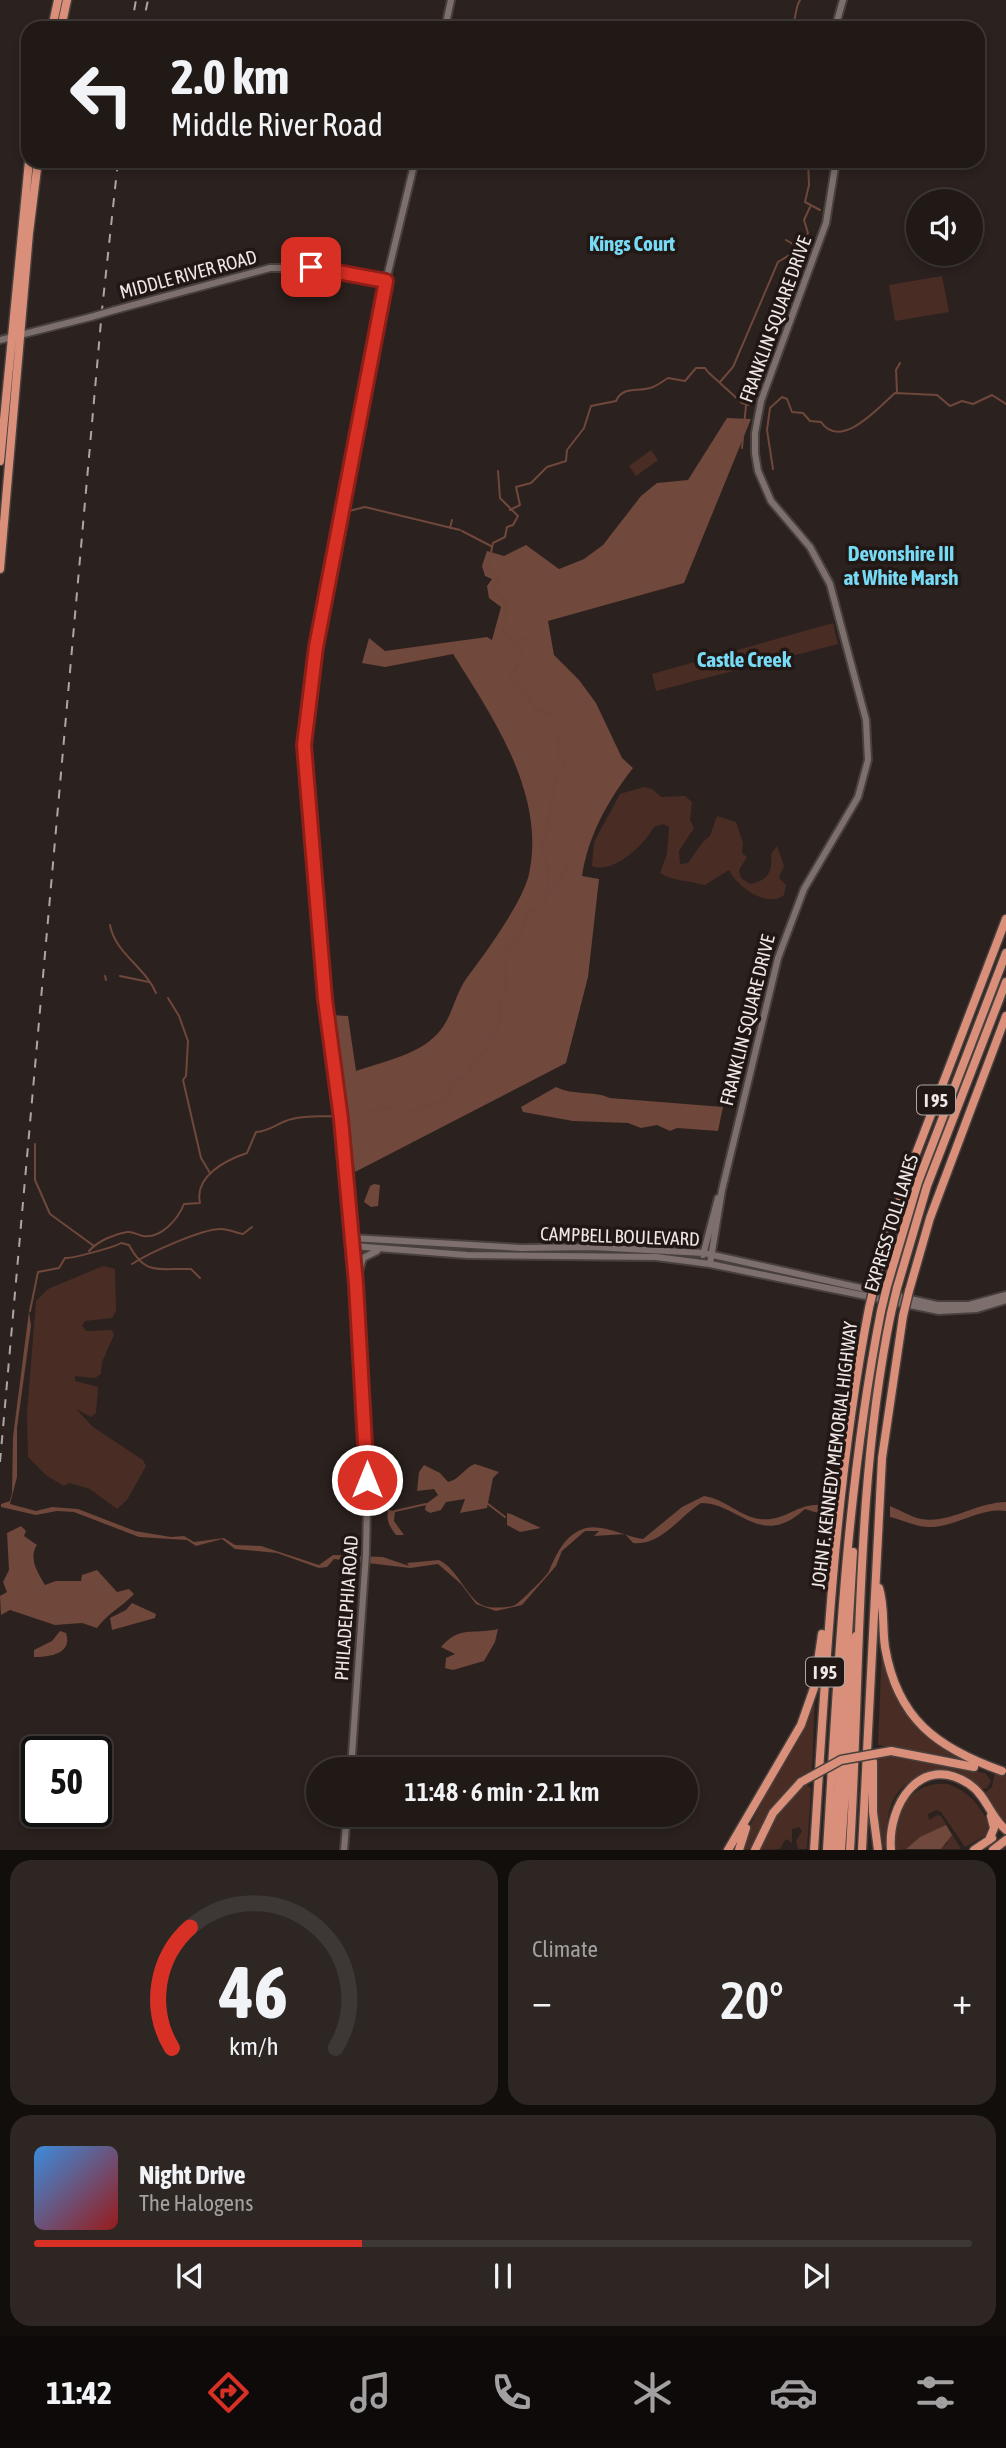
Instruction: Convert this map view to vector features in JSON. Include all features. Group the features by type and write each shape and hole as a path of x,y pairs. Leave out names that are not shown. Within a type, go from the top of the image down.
{"highway":[{"path":"54,21 58,0"},
{"path":"62,21 67,0"},
{"path":"0,569 28,168"},
{"path":"0,461 37,168"},
{"name":"JOHN F. KENNEDY MEMORIAL HIGHWAY","path":"814,1850 826,1652 834,1570 852,1407 869,1308 904,1185 1006,919"},
{"name":"EXPRESS TOLL LANES","path":"827,1850 839,1649 855,1490 881,1311 918,1182 1006,953"},
{"name":"EXPRESS TOLL LANES","path":"850,1850 867,1505 875,1409 891,1313 927,1186 1006,982"},
{"name":"I 95","path":"862,1850 884,1443 903,1316 938,1193 1006,1016"},
{"path":"835,1850 855,1490"},
{"path":"841,1850 867,1505"},
{"path":"728,1850 796,1738 810,1702 818,1669 828,1586 834,1570"},
{"path":"876,1583 882,1598 884,1638 890,1673 908,1709 925,1730 948,1749 1004,1772"},
{"path":"870,1739 873,1812 878,1850"},
{"path":"755,1850 773,1813 801,1782 841,1760 891,1751 1004,1772"},
{"path":"891,1850 890,1828 897,1804 908,1789 924,1780 943,1776 969,1784 1005,1829 974,1850"},
{"path":"924,1780 950,1779 973,1792 993,1822 989,1840"},
{"path":"739,1850 761,1797"},
{"path":"993,1850 1006,1840"},
{"path":"1000,1850 1006,1846"}],"main road":[{"path":"446,21 451,0"},
{"path":"837,21 842,0"},
{"name":"PHILADELPHIA ROAD","path":"352,1757 366,1554 368,1457 353,1246 325,999 304,745 316,647 386,281 413,168"},
{"name":"FRANKLIN SQUARE DRIVE","path":"706,1263 714,1208 722,1190 770,982 783,940 804,889 855,803 868,760 865,716 830,584 810,547 771,501 758,471 755,453 758,409 826,223 835,168"},
{"name":"MIDDLE RIVER ROAD","path":"0,340 270,268 327,268 386,281"},
{"name":"CAMPBELL BOULEVARD","path":"352,1238 521,1248 592,1247 707,1254 937,1305 969,1305 1006,1295"},
{"name":"CAMPBELL BOULEVARD","path":"353,1246 521,1257 615,1255 706,1263 930,1311 969,1310 1006,1300"},
{"path":"356,1284 363,1258 372,1251 388,1249"},
{"path":"344,1850 346,1827"}],"shaded area":[{"path":"942,276 949,312 895,321 889,285"},
{"path":"727,418 751,419 684,583 548,621 554,655 579,680 596,703 622,758 633,768 600,819 585,861 582,876 599,879 588,977 566,1063 355,1172 331,1015 348,1016 356,1071 407,1054 439,1033 463,984 519,899 529,874 532,844 530,815 512,758 484,704 453,654 385,667 362,663 369,638 385,651 487,637 492,640 501,607 489,598 487,586 492,579 485,576 482,566 487,551 504,556 526,545 559,569 584,559 603,545 641,496 657,483 688,480"},
{"path":"651,450 658,460 636,476 629,466"},
{"path":"833,623 838,644 656,691 652,674"},
{"path":"644,787 652,789 661,797 685,796 692,802 690,820 694,828 679,851 680,864 688,863 710,836 717,816 736,822 743,843 742,853 747,857 739,870 741,878 750,884 768,874 771,854 777,846 784,866 779,878 786,885 784,895 770,899 753,894 738,883 729,870 705,885 665,876 660,873 667,854 669,827 663,824 654,827 636,849 618,862 600,868 592,866 594,842 620,794"},
{"path":"556,1087 610,1098 723,1107 718,1131 677,1128 670,1131 657,1125 641,1128 628,1123 573,1121 523,1112 521,1107"},
{"path":"380,1185 378,1206 371,1207 364,1202 370,1186"},
{"path":"103,1266 115,1269 116,1311 112,1318 85,1321 82,1326 86,1331 112,1330 114,1335 102,1362 101,1374 95,1378 75,1376 75,1381 98,1387 96,1413 91,1417 76,1409 93,1427 143,1460 146,1466 127,1500 117,1509 90,1489 69,1483 64,1486 47,1476 28,1457 27,1413 36,1301 48,1289"},
{"path":"29,1311 31,1326 17,1428 17,1477 10,1504 36,1511 52,1507 78,1509 135,1531 171,1537 184,1536 194,1542 224,1538 235,1545 261,1546 319,1565 333,1555 383,1557 409,1566 407,1563 439,1560 453,1571 475,1600 481,1605 494,1608 512,1606 522,1599 547,1574 567,1539 579,1531 593,1527 624,1534 594,1536 599,1531 585,1531 562,1551 556,1566 522,1605 496,1611 476,1604 461,1584 438,1564 410,1568 334,1559 327,1567 319,1568 277,1553 235,1549 222,1539 196,1546 187,1540 139,1537 74,1512 57,1511 36,1515 1,1507 1,1504 10,1501 12,1493 13,1437"},
{"path":"475,1464 499,1472 493,1478 487,1508 460,1513 465,1499 446,1502 441,1510 430,1513 425,1510 426,1504 438,1495 434,1489 417,1491 419,1472 424,1465 440,1473 448,1482"},
{"path":"704,1496 753,1518 777,1518 806,1506 823,1505 823,1502 826,1514 822,1518 821,1514 805,1509 789,1521 763,1525 715,1505 701,1503 652,1540 633,1543 625,1535 643,1539 682,1507"},
{"path":"1006,1502 1006,1511 978,1514 942,1526 921,1526 890,1517 890,1506 917,1518 932,1520"},
{"path":"388,1510 395,1511 394,1521 404,1535 396,1535 392,1529 388,1521"},
{"path":"507,1513 541,1528 520,1532 507,1525"},
{"path":"21,1526 26,1531 24,1536 37,1545 34,1560 45,1585 56,1581 81,1581 82,1575 97,1570 117,1592 129,1589 134,1594 97,1628 82,1623 55,1625 10,1610 1,1615 0,1596 7,1592 3,1582 9,1570 7,1533"},
{"path":"132,1603 156,1614 155,1618 112,1630 110,1618 126,1610"},
{"path":"498,1629 495,1642 484,1661 453,1670 445,1668 446,1658 455,1654 441,1647 448,1640 461,1633"},
{"path":"60,1631 66,1633 66,1646 63,1650 53,1655 34,1657 34,1650 52,1641"},
{"path":"882,1648 918,1726 959,1758 958,1761 878,1745"},
{"path":"815,1695 812,1771 767,1818 752,1849 741,1850 758,1810 799,1735"},
{"path":"878,1756 913,1757 985,1773 991,1781 987,1788 982,1789 968,1782 929,1777 915,1780 903,1787 889,1811 887,1849 884,1849 877,1804 877,1768"},
{"path":"995,1773 1006,1775 1006,1822 1003,1825 983,1794 992,1787"},
{"path":"805,1784 811,1788 807,1849 798,1849 796,1841 802,1831 799,1827 792,1829 792,1843 786,1839 780,1849 759,1850 777,1813"},
{"path":"948,1784 962,1791 982,1811 989,1824 986,1835 965,1847 937,1810 928,1814 929,1820 937,1815 941,1816 961,1849 941,1849 948,1842 920,1837 906,1849 895,1850 897,1824 913,1794 922,1788"},
{"path":"946,1825 952,1835 941,1849 906,1849 920,1837"}],"waterway":[{"path":"794,21 800,0"},
{"path":"808,168 809,185 805,202 820,210"},
{"path":"720,382 733,367 778,262 796,251 808,233 804,220 810,207"},
{"path":"786,240 798,247"},
{"path":"795,253 803,257"},
{"path":"897,392 896,370 900,363"},
{"path":"510,510 520,505 516,487 531,483 547,467 566,461 567,450 584,428 591,406 616,401 627,391 648,389 668,378 685,381 696,368 705,368 708,372"},
{"path":"709,373 742,403 749,405"},
{"path":"773,469 767,430 770,408 782,397 787,399 792,412 803,413 810,421 821,422 829,430 839,432 860,424 895,393 937,395 950,406 962,401 973,404 992,395 1006,404"},
{"path":"742,448 746,405"},
{"path":"490,557 493,543 505,537 507,527 513,525 518,516 500,498 498,471"},
{"path":"349,511 365,507 460,530"},
{"path":"450,528 452,520"},
{"path":"462,531 491,546"},
{"path":"344,1115 348,1112 391,1107 407,1113 447,1100 454,1082 469,1072 471,1062 488,1048 488,1037 497,1031 501,1014 498,1004 506,993 504,950 522,930 527,913 541,905 546,898 549,872 541,847 550,816 555,779 567,765 556,753 561,744 553,731 553,717 535,708 522,687 510,678 523,656 518,643 509,639 502,630 508,605 492,589 499,581 495,572 487,569 490,558"},
{"path":"514,641 541,635"},
{"path":"548,892 557,886 568,864"},
{"path":"110,925 118,944 145,975 156,993"},
{"path":"105,976 106,980"},
{"path":"120,976 149,982"},
{"path":"168,998 179,1016 188,1041 186,1076 183,1080 201,1158 210,1173"},
{"path":"89,1251 102,1241 122,1233 150,1236 162,1231 178,1216 184,1204 200,1203 199,1193 207,1177 221,1165 247,1153 256,1132 287,1120 335,1116"},
{"path":"35,1144 35,1180 50,1214 94,1246"},
{"path":"132,1264 162,1248 201,1233 221,1229 243,1234 252,1227"},
{"path":"30,1311 38,1272 59,1268 65,1258 121,1243 129,1245 147,1266 191,1269 200,1278"},
{"path":"395,1511 426,1504"},
{"path":"488,1504 505,1517"}],"railway":[{"path":"132,21 136,0"},
{"path":"144,21 148,0"},
{"path":"0,1462 102,310 117,168"}],"district":[{"name":"Kings Court","path":"632,243"},
{"name":"Devonshire III at White Marsh","path":"901,565"},
{"name":"Castle Creek","path":"744,659"}],"route":[{"path":"311,267 386,281 316,647 304,745 325,999 341,1119 356,1284 364,1384 367,1480"}]}
